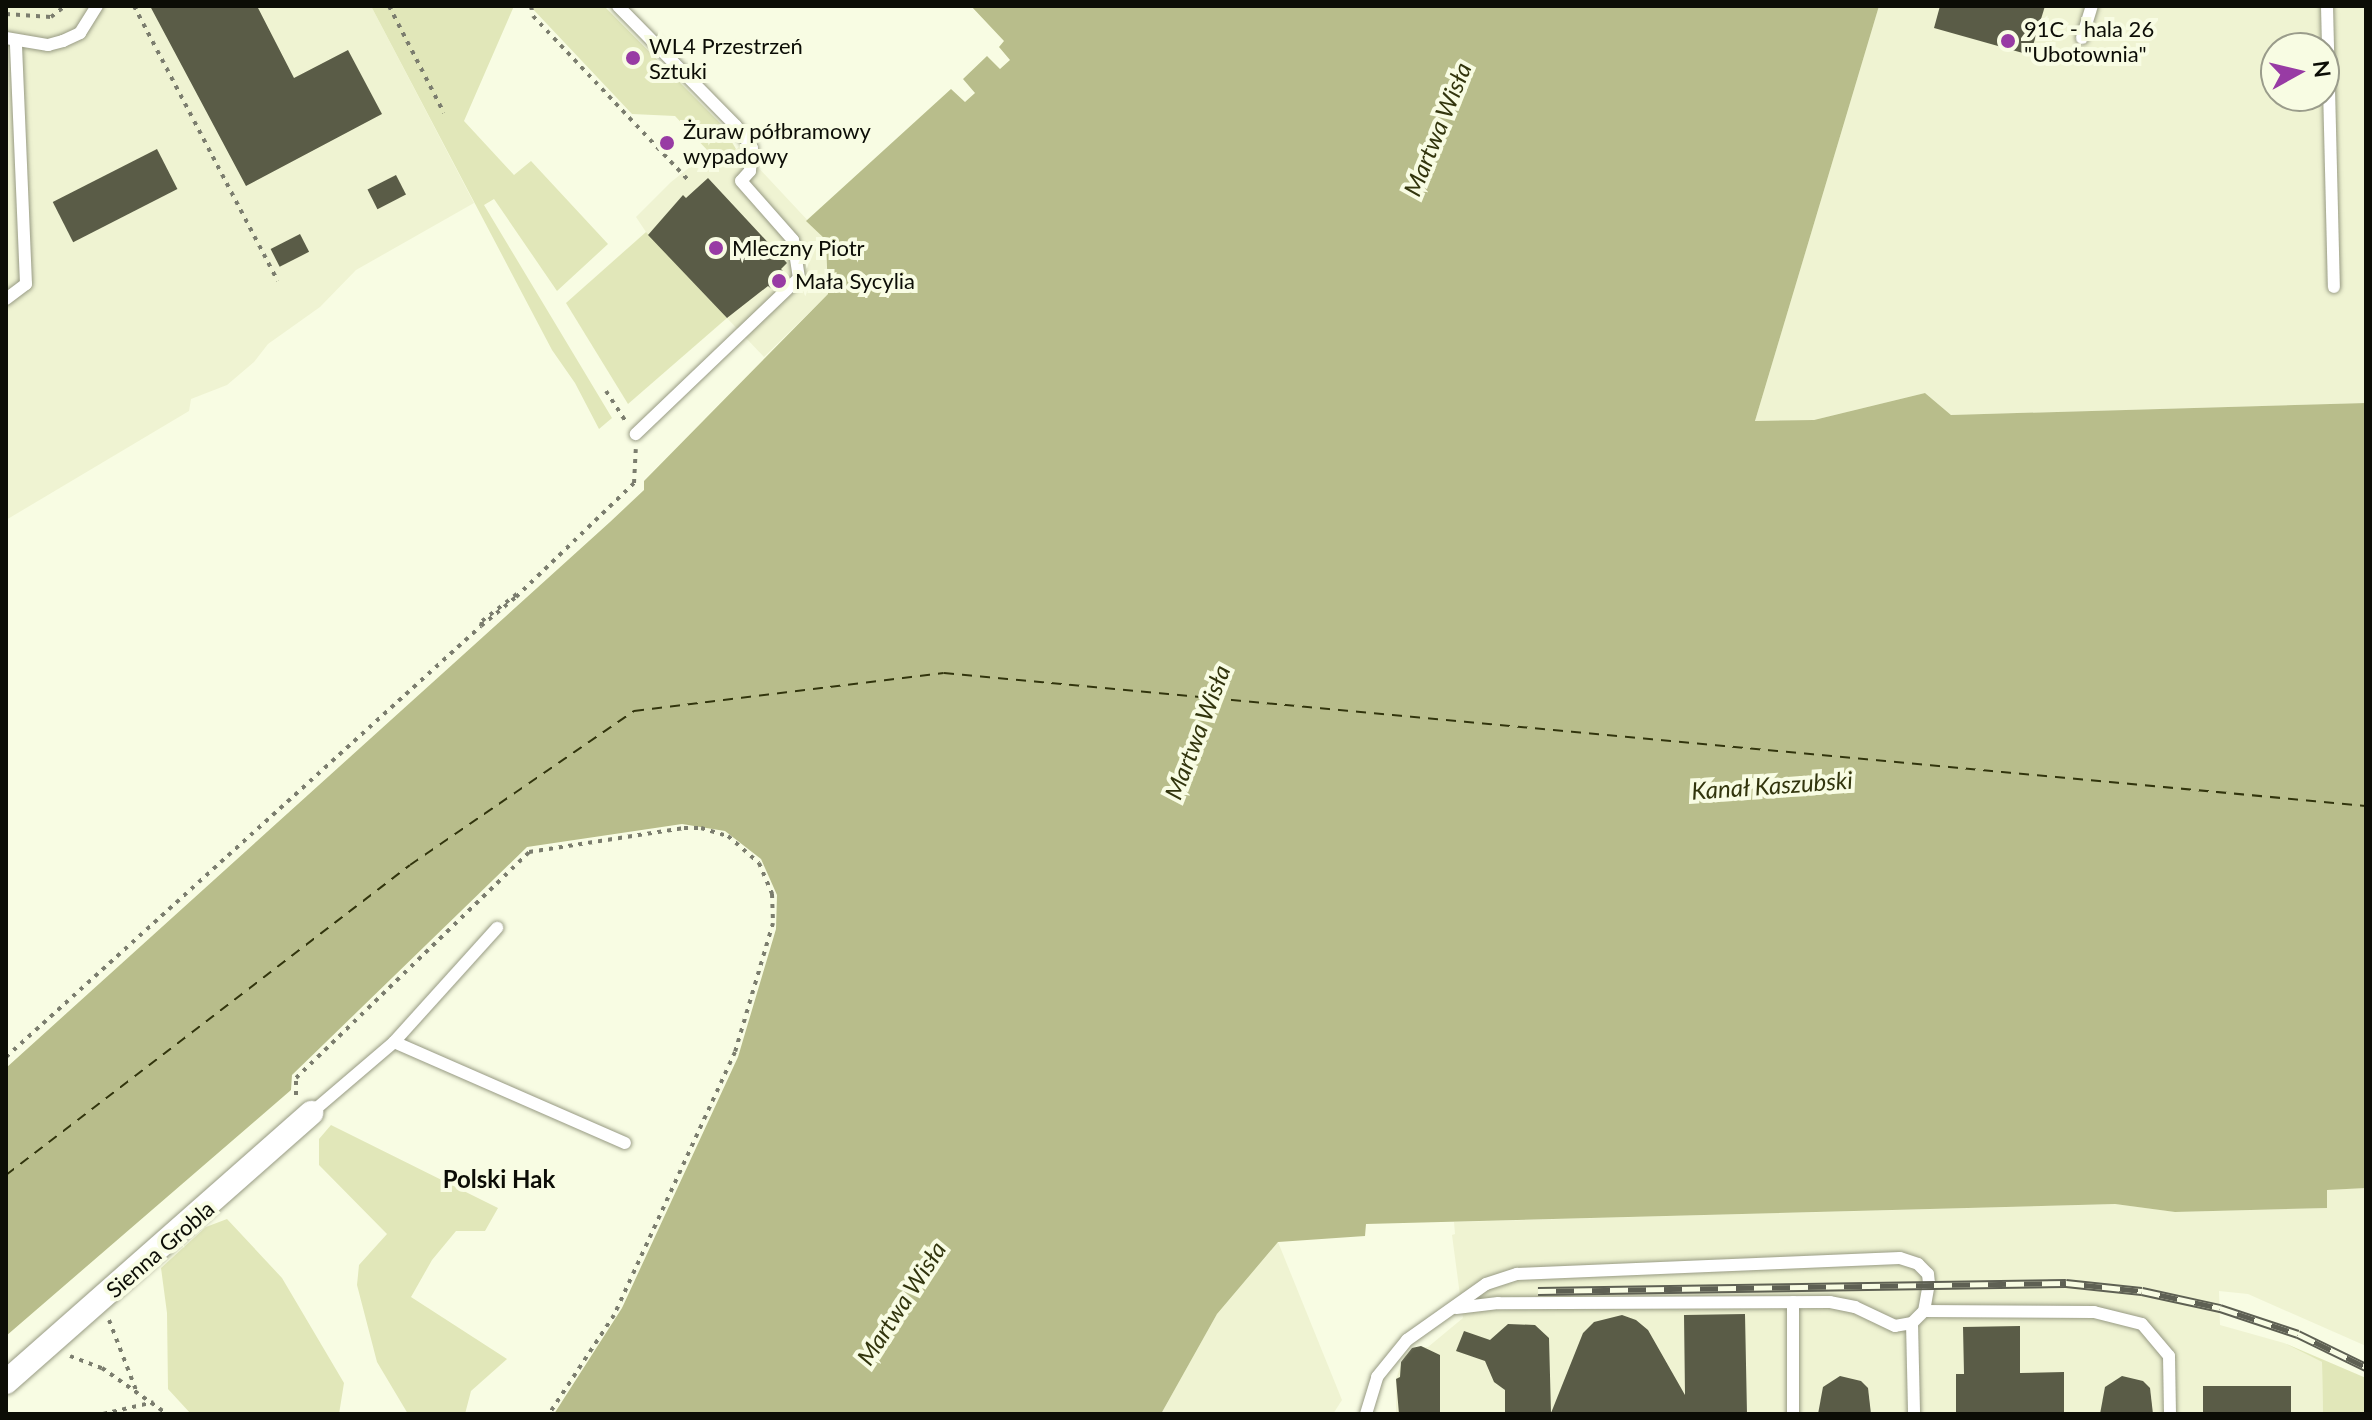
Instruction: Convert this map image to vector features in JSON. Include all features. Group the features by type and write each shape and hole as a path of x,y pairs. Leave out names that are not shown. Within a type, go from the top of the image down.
{"street":[{"name":"Sienna Grobla","path":"6,1382 103,1299 304,1104"}],"lane":[{"path":"6,299 26,284 11,40 48,45 63,41 80,33 97,6"},
{"path":"618,6 736,126 752,148 750,171 741,181 793,240 799,278 636,434"},
{"path":"2082,38 2092,6"},
{"path":"2327,6 2334,287"},
{"path":"304,1104 394,1042 497,928"},
{"path":"394,1042 625,1143"},
{"path":"1366,1414 1377,1377 1407,1340 1486,1284 1517,1274 1544,1270 1900,1258 1918,1264 1928,1274 1924,1311 1912,1323 1895,1326 1855,1307 1830,1302 1498,1303 1456,1308"},
{"path":"1793,1302 1793,1414"},
{"path":"1924,1311 2094,1312 2142,1324 2169,1356 2170,1414"},
{"path":"1912,1323 1914,1414"}],"path":[{"path":"6,14 51,17 65,6"},
{"path":"134,6 278,281"},
{"path":"389,6 444,113"},
{"path":"531,6 533,16 688,180"},
{"path":"606,391 619,413"},
{"path":"6,1057 518,593 634,483 636,434"},
{"path":"304,1104 296,1078 529,852 701,828 728,836 759,863 772,894 773,923 735,1052 614,1315 549,1414"},
{"path":"103,1299 137,1391"},
{"path":"66,1355 102,1368 167,1414"},
{"path":"103,1414 154,1402"}],"shaded area":[{"path":"6,6 371,6 474,203 356,270 320,307 268,344 254,362 227,385 191,399 189,411 6,520"},
{"path":"371,6 514,6 464,121 514,175 531,161 608,244 557,291 494,199 484,205 612,418 599,429 575,383 552,350"},
{"path":"530,6 604,6 721,124 736,149 729,156 709,152 675,116 632,114"},
{"path":"1879,6 2366,6 2366,403 1951,415 1925,393 1814,420 1755,421"},
{"path":"739,147 826,240 828,294 764,357 648,235 636,217 671,182 709,152 728,156"},
{"path":"646,232 727,318 628,404 566,303"},
{"path":"331,1125 498,1208 485,1231 456,1231 432,1260 411,1297 507,1359 471,1391 465,1414 408,1414 377,1362 357,1285 359,1265 387,1234 319,1165 319,1139"},
{"path":"2366,1188 2366,1346 2248,1294 2219,1291 2220,1325 2284,1343 2322,1362 2323,1414 1396,1414 1396,1379 1404,1356 1414,1347 1428,1347 1463,1318 1452,1235 1455,1234 1454,1222 2115,1204 2176,1212 2327,1208 2326,1190"},
{"path":"227,1219 282,1278 344,1383 339,1414 191,1414 168,1389 167,1313 161,1268 206,1227"},
{"path":"1278,1242 1342,1400 1333,1414 1161,1414 1217,1314"},
{"path":"2284,1343 2366,1378 2366,1414 2323,1414 2322,1362"}],"water":[{"path":"971,6 1879,6 1755,421 1814,420 1925,393 1951,415 2366,403 2366,1188 2327,1190 2327,1208 2175,1212 2115,1204 1366,1224 1365,1236 1278,1242 1217,1314 1161,1414 554,1414 622,1308 738,1057 776,929 777,895 761,859 725,831 682,824 527,847 292,1075 291,1090 6,1336 6,1068 644,490 644,481 828,294 826,240 806,221 951,89 965,102 975,93 963,79 987,56 1000,69 1010,60 999,47 1004,41"}],"building":[{"path":"150,6 257,6 294,78 348,50 382,114 246,186"},
{"name":"91C - hala 26 \"Ubotownia\"","path":"1940,6 2045,6 2030,55 1934,28"},
{"path":"157,149 177,189 73,242 53,202"},
{"path":"396,175 406,195 377,209 367,190"},
{"name":"Mleczny Piotr","path":"708,178 787,263 781,269 788,276 773,290 768,286 727,318 648,235 683,195 686,198"},
{"path":"300,234 309,252 280,267 271,249"},
{"path":"1745,1314 1747,1414 1505,1414 1505,1390 1494,1382 1485,1361 1456,1351 1464,1331 1490,1340 1508,1324 1535,1325 1549,1338 1551,1413 1583,1333 1594,1322 1622,1315 1636,1320 1648,1330 1685,1395 1684,1315"},
{"path":"2020,1326 2020,1373 2064,1372 2064,1414 1956,1414 1956,1374 1964,1374 1963,1327"},
{"path":"1421,1346 1440,1355 1440,1414 1399,1414 1396,1379 1400,1377 1401,1362 1412,1348"},
{"path":"1840,1376 1861,1381 1868,1388 1871,1414 1818,1414 1823,1387"},
{"path":"2122,1376 2143,1381 2150,1388 2153,1414 2100,1414 2105,1387"},
{"path":"2203,1386 2291,1386 2291,1414 2203,1414"}],"ferry route":[{"path":"6,1175 410,865 634,711 944,673 2366,806"}],"railway":[{"path":"1538,1291 2066,1283 2142,1291 2220,1308 2298,1334 2366,1367"}],"place":[{"name":"91C - hala 26 \"Ubotownia\"","path":"2008,41"},
{"name":"WL4 Przestrzeń Sztuki","path":"633,58"},
{"name":"Żuraw półbramowy wypadowy","path":"667,143"},
{"name":"Mleczny Piotr","path":"716,248"},
{"name":"Mała Sycylia","path":"779,281"}],"district":[{"name":"Polski Hak","path":"499,1179"}],"water label":[{"name":"Martwa Wisła","path":"1437,129"},
{"name":"Martwa Wisła","path":"1197,732"},
{"name":"Kanał Kaszubski","path":"1772,785"},
{"name":"Martwa Wisła","path":"901,1303"}]}
